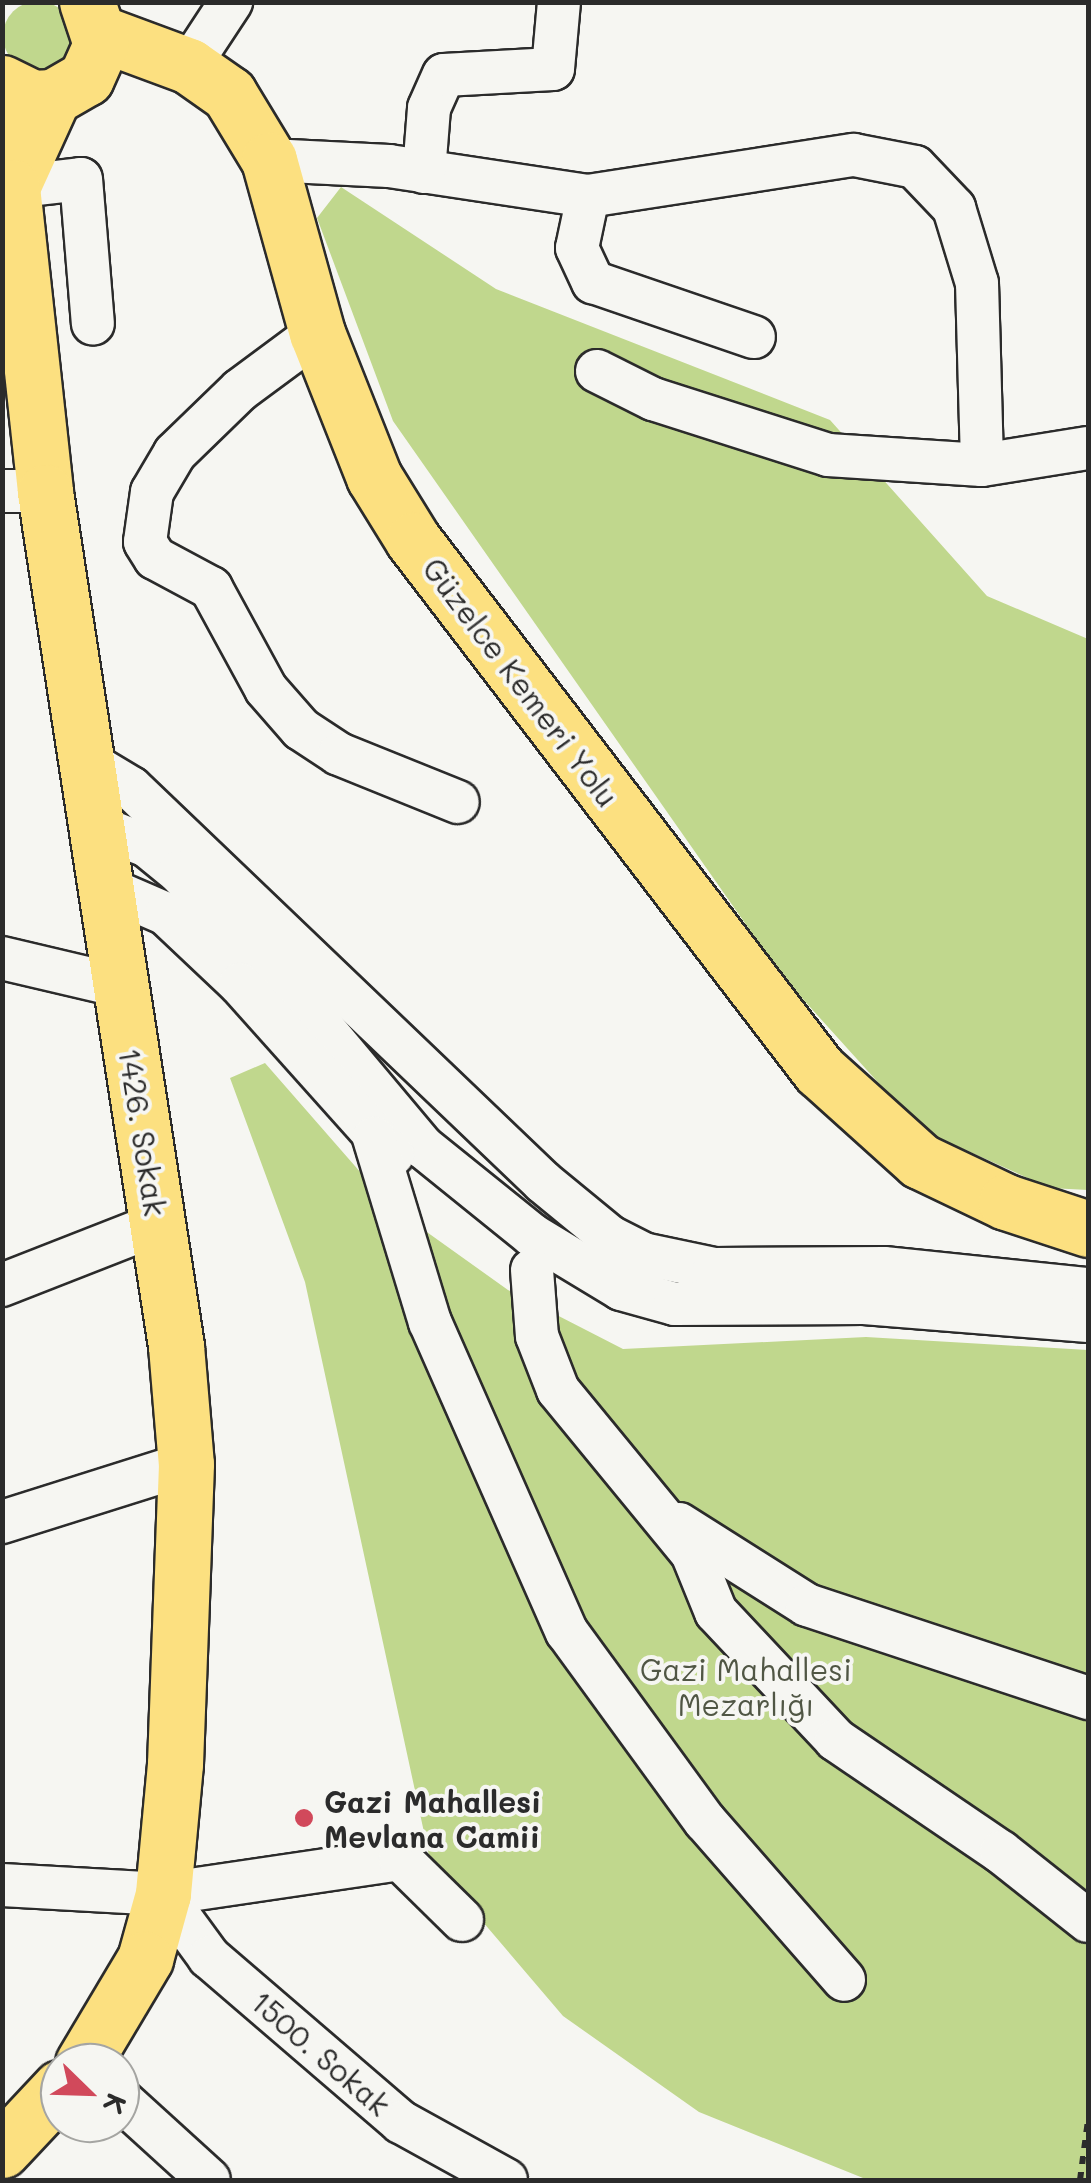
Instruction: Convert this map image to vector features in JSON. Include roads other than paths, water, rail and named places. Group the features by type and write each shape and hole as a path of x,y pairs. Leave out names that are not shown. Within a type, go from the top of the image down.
{"main road":[{"name":"Güzelce Kemeri Yolu","path":"94,18 189,66 229,94 268,160 317,332 352,430 413,540 819,1070 920,1161 1006,1202 1088,1229"},
{"path":"19,97 86,78 94,18"},
{"name":"1426. Sokak","path":"19,97 12,187 24,492 96,826 158,1224 186,1464 175,1764 163,1894 145,1959 95,2043"},
{"path":"2,2150 40,2109"}],"street":[{"path":"189,66 231,2"},
{"path":"424,172 429,108 444,75 552,69 559,2"},
{"path":"268,160 424,172 588,196 854,155 915,166 954,208 977,284 982,466"},
{"path":"12,187 81,179 94,324"},
{"path":"588,196 577,248 593,282 754,337"},
{"path":"317,332 240,390 175,453 152,492 145,542 155,558 211,588 266,689 301,729 339,754 458,802"},
{"path":"597,371 654,399 828,455 982,466 1088,448"},
{"path":"86,769 101,770 131,788 543,1182 610,1237 680,1265 884,1268 1088,1289"},
{"path":"96,826 147,846 179,872 302,1003 422,1147 532,1252"},
{"path":"104,887 166,914 240,984 374,1138 532,1252 621,1288 675,1304 864,1303 1088,1321"},
{"path":"2,958 120,986"},
{"path":"374,1138 430,1322 567,1632 704,1821 844,1980"},
{"path":"543,1182 532,1252 536,1336 558,1390 692,1553 716,1612 836,1740 1002,1852 1088,1921"},
{"path":"2,1284 158,1224"},
{"path":"2,1522 186,1464"},
{"path":"654,1506 807,1606 1088,1698"},
{"path":"2,1885 163,1894 400,1859 462,1920"},
{"name":"1500. Sokak","path":"163,1894 208,1957 401,2122 506,2180"},
{"path":"140,2117 208,2180"}],"place":[{"name":"Gazi Mahallesi Mevlana Camii","path":"304,1818"}],"park label":[{"name":"Gazi Mahallesi Mezarlığı","path":"746,1686"}]}
